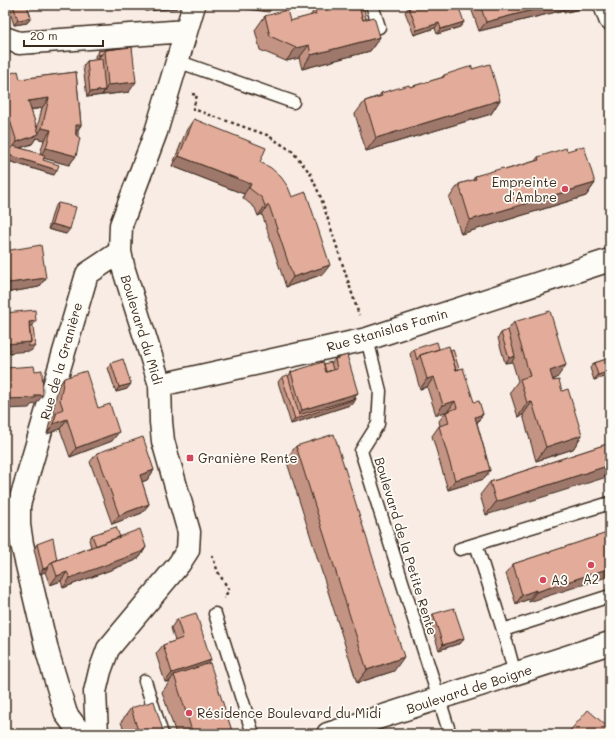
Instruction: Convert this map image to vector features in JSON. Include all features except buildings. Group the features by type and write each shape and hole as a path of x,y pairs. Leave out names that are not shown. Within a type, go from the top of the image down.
{"street":[{"path":"120,252 121,226 156,132 194,5"},
{"path":"605,5 610,19"},
{"path":"5,38 19,43 186,31"},
{"name":"Boulevard du Midi","path":"97,734 95,692 100,671 108,649 179,564 188,550 189,532 164,441 161,422 160,385 124,270 120,252"},
{"name":"Rue de la Granière","path":"81,734 66,714 48,654 22,544 19,525 12,508 87,274 120,252"},
{"name":"Rue Stanislas Famin","path":"160,385 366,339 610,260"},
{"name":"Boulevard de Boigne","path":"328,734 610,643"}],"lane":[{"path":"372,5 379,27"},
{"path":"177,62 293,102"},
{"name":"Boulevard de la Petite Rente","path":"366,339 380,390 378,424 361,451 450,734"},
{"path":"460,549 610,503"},
{"path":"5,522 12,508"},
{"path":"476,544 515,674"},
{"path":"503,630 610,596"},
{"path":"215,614 253,734"},
{"path":"145,681 162,734"}],"path":[{"path":"169,85 196,95 193,109 267,135 292,151 310,172 321,198 366,339"},
{"path":"211,551 218,572 229,590 215,614"}],"place":[{"name":"Empreinte d'Ambre","path":"565,189"},
{"name":"Granière Rente","path":"190,458"},
{"name":"A2","path":"591,565"},
{"name":"A3","path":"543,580"},
{"name":"Résidence Boulevard du Midi","path":"189,713"}]}
